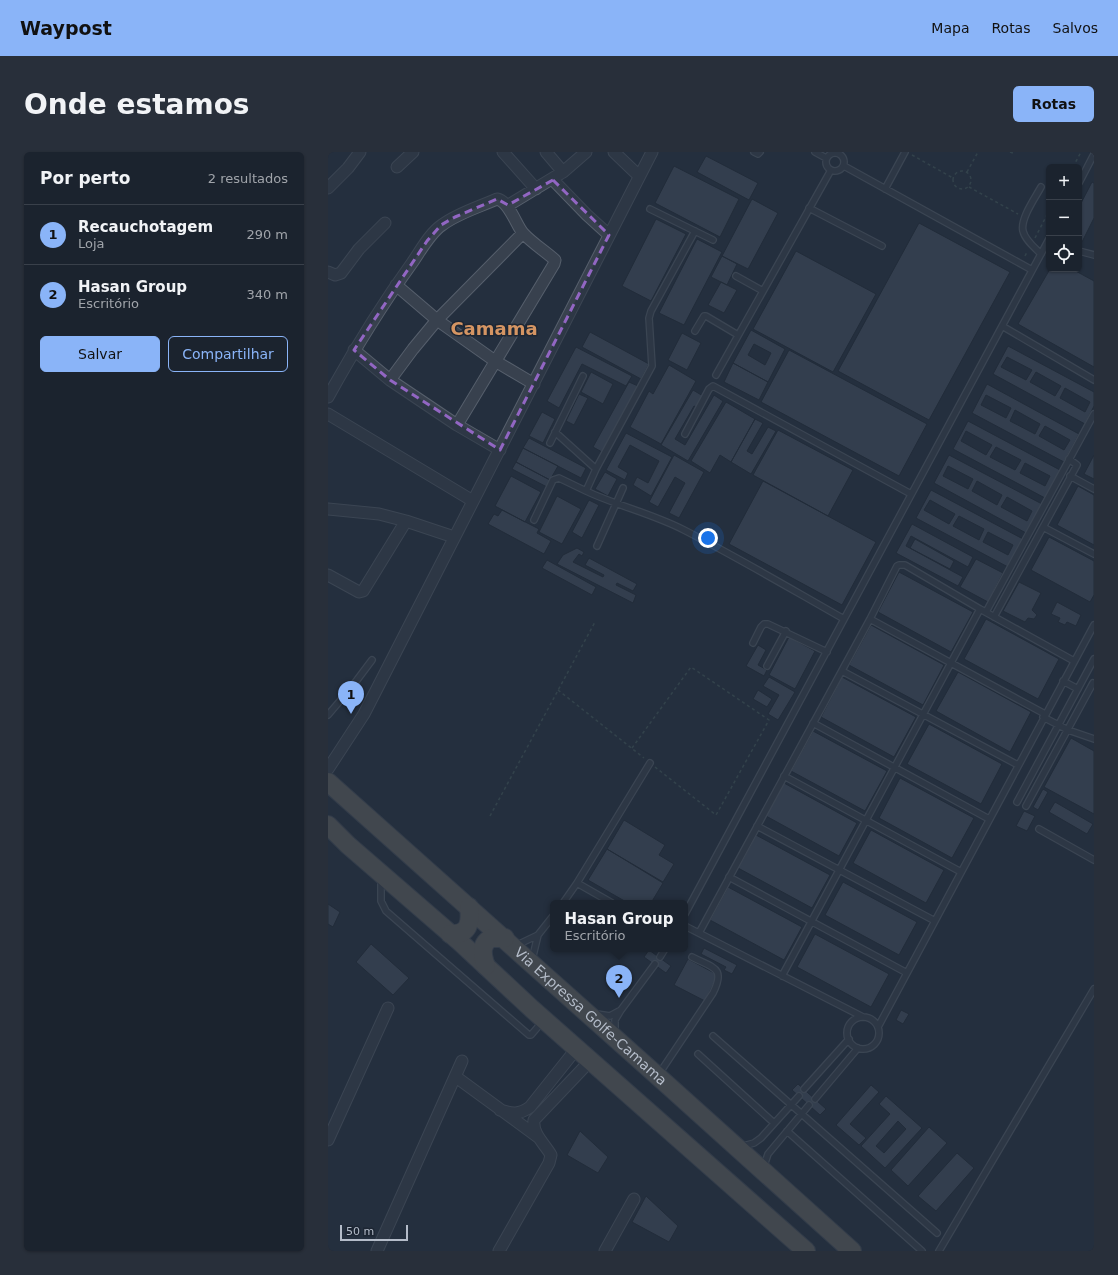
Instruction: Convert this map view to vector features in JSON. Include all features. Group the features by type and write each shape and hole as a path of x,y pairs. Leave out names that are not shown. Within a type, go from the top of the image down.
{"highway":[{"name":"Via Expressa Golfe-Camama","path":"328,782 509,942 852,1251"},
{"path":"328,825 348,846 450,934 544,1020 806,1251"},
{"path":"450,934 459,934 465,931 469,922 469,907"},
{"path":"486,966 483,952 485,943 491,938 509,942"}],"street":[{"path":"328,188 348,168 360,152"},
{"path":"397,167 413,152"},
{"path":"503,152 536,189"},
{"path":"546,152 564,172"},
{"path":"507,206 553,180 586,152"},
{"path":"614,152 639,176"},
{"path":"328,769 364,714 652,152"},
{"path":"553,180 609,235"},
{"path":"328,397 354,350 396,285 427,241 441,226 455,217 497,199 507,206 524,234 555,260 457,425"},
{"path":"328,272 335,275 342,273 360,249 385,223"},
{"path":"390,380 437,320 524,234"},
{"path":"396,285 437,320 495,361 534,384"},
{"path":"354,350 390,380 457,425 500,450"},
{"path":"328,414 473,501"},
{"path":"328,509 379,514 406,521 454,537"},
{"path":"328,575 359,592 363,591 406,521"},
{"path":"328,1140 388,1008"},
{"path":"500,1110 516,1114 524,1112 530,1107 577,1048"},
{"path":"499,1251 549,1163 551,1155 535,1132 533,1126 534,1120 591,1060"},
{"path":"377,1251 462,1061"},
{"path":"456,1077 539,1138"},
{"path":"605,1251 634,1199"}],"lane":[{"path":"754,152 758,154 760,152"},
{"path":"815,152 826,158"},
{"path":"833,152 840,153 844,158 844,166 838,171 830,170 826,164 826,158 833,152"},
{"path":"885,189 905,152"},
{"path":"1082,177 1094,154"},
{"path":"844,166 1032,270"},
{"path":"716,375 830,170"},
{"path":"1041,187 1023,222 1023,231 1026,238 1041,254"},
{"path":"809,208 882,246"},
{"path":"650,209 713,240"},
{"path":"586,491 596,469 652,366 649,318 651,311 695,231"},
{"path":"688,908 1046,245"},
{"path":"1082,252 1094,255"},
{"path":"736,276 763,291"},
{"path":"695,331 702,318 706,316 738,335"},
{"path":"1002,326 1094,380"},
{"path":"550,443 583,376"},
{"path":"685,434 709,389 713,386 912,494"},
{"path":"782,976 951,663 983,611 1094,414"},
{"path":"556,432 596,469"},
{"path":"994,617 1077,464 1069,459"},
{"path":"1070,476 1094,489"},
{"path":"534,520 553,480 559,478 616,504 645,513 684,530 844,619"},
{"path":"597,546 623,488"},
{"path":"1043,527 1094,554"},
{"path":"699,933 842,671 897,566 905,565 983,611 1074,661"},
{"path":"870,619 951,663 1058,725 1094,739"},
{"path":"753,643 761,627 764,624 768,624 786,631 827,652"},
{"path":"863,1017 851,1023 847,1032 849,1040 854,1046 858,1048 869,1048 873,1046 879,1037 878,1026 1094,625"},
{"path":"767,666 786,631"},
{"path":"1017,802 1094,659"},
{"path":"328,715 372,660"},
{"path":"842,671 1018,765"},
{"path":"1063,681 1078,689"},
{"path":"1026,806 1093,683"},
{"path":"813,723 989,819"},
{"path":"565,900 650,763"},
{"path":"784,776 961,872"},
{"path":"757,826 934,921"},
{"path":"1039,828 1094,860"},
{"path":"381,874 380,901 386,911 527,1034 531,1035 544,1020"},
{"path":"730,877 906,973"},
{"path":"576,883 607,900"},
{"path":"531,963 538,935 550,920"},
{"path":"688,928 863,1017 871,1019 878,1026"},
{"path":"509,942 538,935"},
{"path":"660,957 663,952"},
{"path":"658,1076 713,993 718,982 719,975 717,970 692,957"},
{"path":"622,1044 616,1036 614,1020 655,964"},
{"path":"940,1251 1094,989"},
{"path":"581,1008 600,1015 610,1016 621,1010"},
{"path":"713,1036 937,1234"},
{"path":"804,1089 849,1040"},
{"path":"815,1099 858,1048"},
{"path":"698,1054 774,1123"},
{"path":"719,1131 742,1146 748,1146 761,1138 798,1096"},
{"path":"782,1188 765,1168 765,1163 768,1154 809,1105"},
{"path":"787,1131 922,1251"}],"path":[{"path":"967,172 978,152"},
{"path":"1075,164 1081,152"},
{"path":"912,155 953,178"},
{"path":"958,172 967,172 972,179 969,187 962,190 956,188 953,178 958,172"},
{"path":"969,187 1023,217"},
{"path":"1032,244 1046,217"},
{"path":"1024,256 1028,250"},
{"path":"490,816 595,622"},
{"path":"558,690 716,815 769,720 691,667 632,748"}],"highlighted area":[{"path":"553,180 609,235 500,450 390,380 354,350 427,241 441,225 455,217 497,199 508,205"}],"building":[{"path":"706,156 758,183 749,200 697,172"},
{"path":"674,166 739,199 720,237 655,203"},
{"path":"1092,182 1094,183 1094,218 1082,242 1082,236 1082,201"},
{"path":"752,199 778,213 748,269 722,256"},
{"path":"656,219 686,234 651,301 622,286"},
{"path":"919,223 1010,272 929,420 838,371"},
{"path":"697,239 722,252 684,325 659,313"},
{"path":"796,251 876,294 833,372 753,329"},
{"path":"722,256 737,264 727,285 711,277"},
{"path":"1048,272 1078,272 1094,281 1094,367 1018,324"},
{"path":"721,282 737,290 724,313 708,305"},
{"path":"751,330 785,349 768,382 733,363","holes":["754,344 771,353 765,365 748,355"]},
{"path":"590,332 649,364 641,379 582,347"},
{"path":"682,333 701,343 687,370 668,360"},
{"path":"1008,346 1094,392 1094,406 1085,424 993,374","holes":["1007,357 1032,370 1026,380 1001,367","1036,372 1061,386 1055,396 1030,382","1065,388 1090,402 1085,412 1060,398"]},
{"path":"576,347 632,376 626,386 582,364 559,408 547,401"},
{"path":"789,350 927,424 899,476 761,402"},
{"path":"733,363 768,382 759,400 724,382"},
{"path":"669,365 696,381 661,444 630,427 649,391 653,394"},
{"path":"591,372 613,384 603,404 581,392"},
{"path":"629,382 638,386 602,452 593,447"},
{"path":"987,384 1079,434 1064,462 972,413","holes":["986,395 1011,408 1006,418 981,405","1015,410 1040,424 1035,434 1010,421","1045,426 1070,440 1064,450 1039,436"]},
{"path":"693,390 703,396 697,407 694,406 675,439 685,445 714,395 723,401 688,461 661,445"},
{"path":"579,394 588,398 574,425 566,421"},
{"path":"726,402 755,419 731,462 720,455 710,473 691,461"},
{"path":"542,412 555,419 543,443 529,436"},
{"path":"755,419 763,423 747,451 752,454 768,427 776,431 751,474 731,462"},
{"path":"968,421 1060,470 1045,498 953,449","holes":["966,431 992,445 986,455 961,441","996,447 1021,460 1015,470 990,457","1025,463 1050,476 1045,486 1020,473"]},
{"path":"778,430 853,470 828,516 753,475"},
{"path":"626,433 672,457 651,496 633,485 637,477 648,483 659,461 630,445 618,467 628,473 625,480 606,470"},
{"path":"529,438 586,468 581,478 523,448"},
{"path":"523,448 558,466 550,480 516,462"},
{"path":"674,455 704,472 679,518 669,513 685,483 675,477 658,507 649,502"},
{"path":"949,455 1042,504 1026,533 934,483","holes":["948,466 973,479 968,489 943,476","977,481 1002,495 997,505 972,491","1007,497 1032,511 1027,521 1001,507"]},
{"path":"1094,455 1094,479 1084,474"},
{"path":"516,462 550,480 547,487 512,469"},
{"path":"605,472 617,479 608,496 595,489"},
{"path":"511,476 541,492 525,522 495,506"},
{"path":"763,481 876,542 842,605 729,544"},
{"path":"1078,486 1094,495 1094,545 1057,525"},
{"path":"931,490 1023,539 1008,567 916,518","holes":["930,500 955,514 949,524 924,510","959,516 984,529 979,540 953,526","988,532 1013,545 1008,555 983,542"]},
{"path":"557,496 581,509 562,544 539,532"},
{"path":"589,500 599,505 582,538 572,532"},
{"path":"502,510 539,529 537,533 551,541 544,554 488,524 494,514 498,516"},
{"path":"912,524 973,557 968,567 911,536 906,546 963,577 958,586 896,553"},
{"path":"1049,537 1094,561 1094,595 1090,602 1031,570"},
{"path":"915,539 954,561 950,569 910,548"},
{"path":"577,548 584,552 582,556 579,554 573,562 603,577 604,575 585,565 589,558 637,584 633,591 617,583 616,585 636,595 633,603 557,564 563,555"},
{"path":"976,559 1003,573 988,602 960,587"},
{"path":"547,560 596,587 592,595 542,568"},
{"path":"899,572 973,612 951,652 878,612"},
{"path":"1019,582 1041,593 1032,610 1037,615 1034,619 1028,618 1025,622 1003,611"},
{"path":"1057,602 1081,615 1076,626 1067,622 1065,625 1058,622 1060,618 1051,614"},
{"path":"986,619 1059,659 1038,699 964,659"},
{"path":"871,625 944,665 923,705 849,665"},
{"path":"789,637 815,651 795,689 769,675"},
{"path":"758,645 766,650 758,665 767,670 764,676 746,666"},
{"path":"958,672 1031,712 1010,752 936,711"},
{"path":"769,677 795,692 778,720 768,714 779,695 763,686"},
{"path":"842,677 916,717 894,757 821,717"},
{"path":"758,690 772,699 767,707 753,699"},
{"path":"929,724 1002,764 981,804 907,764"},
{"path":"813,731 887,771 865,811 791,771"},
{"path":"1071,738 1094,751 1094,814 1044,787"},
{"path":"900,778 974,818 952,858 879,818"},
{"path":"784,783 857,823 839,856 766,816"},
{"path":"1043,789 1048,792 1038,810 1033,807"},
{"path":"1055,802 1093,824 1087,834 1049,812"},
{"path":"1024,811 1035,816 1027,831 1016,826"},
{"path":"624,820 665,845 659,855 674,864 663,882 607,849"},
{"path":"871,830 944,870 926,903 853,863"},
{"path":"756,835 830,875 812,908 738,868"},
{"path":"607,849 663,883 653,900 623,900 588,880"},
{"path":"843,882 917,922 899,955 825,915"},
{"path":"728,887 802,927 784,960 710,920"},
{"path":"328,904 340,912 333,927 328,924"},
{"path":"815,934 889,974 871,1007 797,967"},
{"path":"371,944 409,978 393,995 356,962"},
{"path":"704,948 737,965 732,974 724,970 726,967 701,954"},
{"path":"648,952 652,952 671,966 666,973 644,957"},
{"path":"688,959 718,975 705,1001 674,985"},
{"path":"901,1010 909,1014 903,1024 896,1020"},
{"path":"798,1084 826,1109 820,1115 792,1090"},
{"path":"871,1085 879,1092 850,1124 866,1138 859,1145 836,1125"},
{"path":"886,1096 922,1128 885,1168 861,1146 890,1114 879,1104","holes":["898,1121 906,1129 884,1153 876,1146"]},
{"path":"929,1127 947,1143 908,1186 891,1170"},
{"path":"580,1131 608,1157 598,1173 567,1155"},
{"path":"957,1153 974,1168 936,1211 918,1196"},
{"path":"646,1196 678,1226 669,1242 632,1222"}],"place":[{"name":"Recauchotagem","path":"351,714"},
{"name":"Hasan Group","path":"619,998"}],"district":[{"name":"Camama","path":"494,328"}]}
